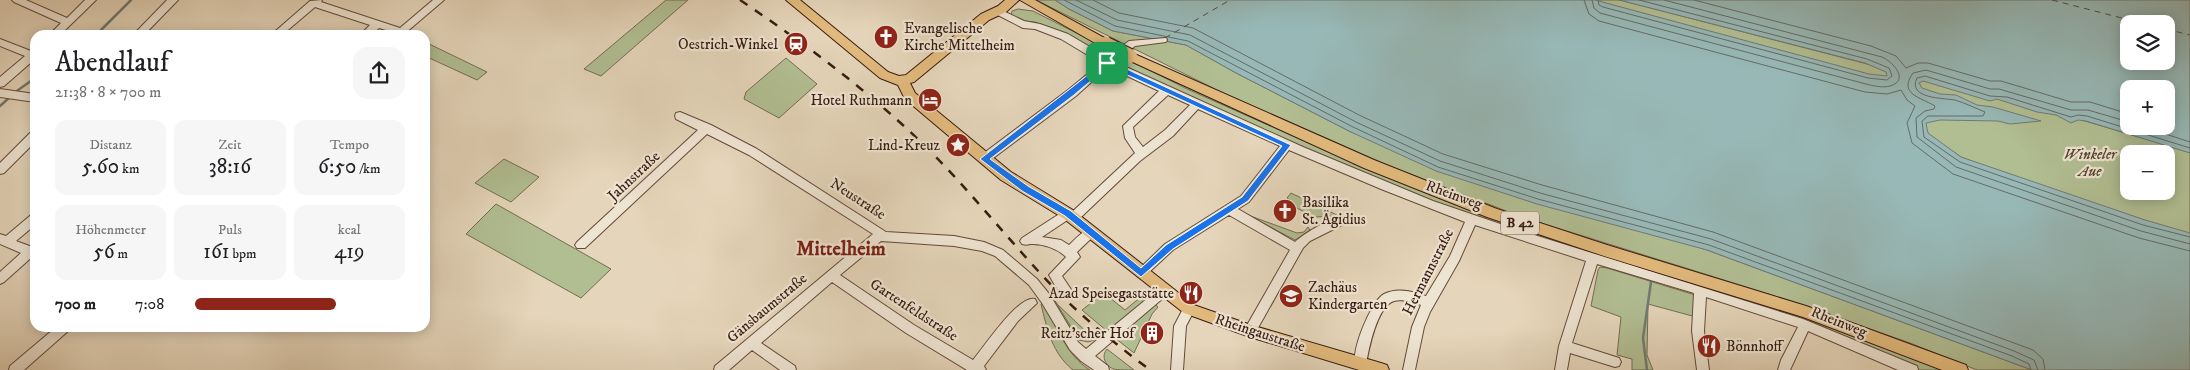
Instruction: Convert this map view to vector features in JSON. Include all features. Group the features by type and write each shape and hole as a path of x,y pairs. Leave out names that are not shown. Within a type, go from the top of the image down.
{"main road":[{"path":"792,0 884,75 891,79 904,81 914,76 999,5 1013,0"},
{"name":"B 42","path":"1026,0 1130,56 1369,164 1492,213 1606,251 1806,312 1960,370"},
{"path":"999,5 1042,9"},
{"name":"Rheingaustraße","path":"904,81 904,87 910,96 984,159 1025,188 1071,216 1164,291 1189,308 1250,331 1381,370"}],"street":[{"path":"17,0 68,22"},
{"path":"59,30 91,0"},
{"path":"143,30 173,0"},
{"path":"404,30 439,0"},
{"path":"282,30 315,2 397,30"},
{"name":"Rheinweg","path":"999,5 1020,24 1059,40 1098,62 1107,63 1287,145 1377,183 1472,219 1805,325 1912,370"},
{"path":"370,30 378,23"},
{"path":"984,159 1072,94 1131,43 1162,40"},
{"path":"0,42 30,53"},
{"path":"0,83 30,57"},
{"path":"1142,153 1127,131 1128,126 1167,90"},
{"path":"8,94 30,97"},
{"path":"1066,291 1055,274 1074,257 1061,245 1026,241 1071,216 1142,153 1169,133 1197,104"},
{"name":"Neustraße","path":"680,116 753,152 884,236 954,241 991,249 1018,268 1046,299 1070,341 1085,357 1103,370"},
{"name":"Jahnstraße","path":"581,245 707,128"},
{"path":"0,170 30,140"},
{"path":"1141,273 1170,247 1245,199 1287,145"},
{"path":"1230,210 1298,249"},
{"name":"Hermannstraße","path":"1409,370 1418,327 1455,258 1472,219"},
{"path":"3,240 30,221"},
{"path":"1250,331 1306,238 1338,222"},
{"path":"1069,252 1092,232"},
{"name":"Gänsbaumstraße","path":"720,370 868,242 884,236"},
{"path":"3,240 30,251"},
{"path":"0,279 30,254"},
{"path":"1561,370 1565,346 1593,259"},
{"name":"Gartenfeldstraße","path":"831,275 910,329 976,369"},
{"path":"1085,357 1164,291"},
{"path":"1700,292 1697,328 1702,370"},
{"path":"1360,364 1362,351 1374,318 1384,301 1394,296 1415,297 1430,302"},
{"path":"976,369 1014,316 1031,304"},
{"path":"1177,370 1180,326 1189,308"},
{"path":"1784,370 1787,360 1805,325"},
{"path":"15,370 58,332"},
{"path":"751,342 790,370"},
{"path":"1565,346 1615,362"}],"green space":[{"path":"666,0 688,0 601,76 584,69"},
{"path":"1036,0 1055,0 1113,31 1186,45 1351,132 1707,250 2032,370 1977,370 1910,343 1769,294 1522,217 1394,168 1223,93"},
{"name":"Winkeler Aue","path":"1592,0 1620,0 2068,116 2120,131 2120,135 2132,135 2166,145 2120,145 2120,200 2175,200 2175,148 2190,152 2190,235 2021,180 1961,157 1954,152"},
{"path":"1018,9 1033,11 1185,88 1326,151 1446,201 1573,246 1796,315 1946,370 1920,370 1876,351 1469,215 1393,186 1127,71 1074,37 1035,22 1024,21 1011,16 1012,11"},
{"path":"430,44 487,72 477,80 430,58"},
{"path":"786,58 817,84 779,118 744,99 746,92"},
{"path":"504,159 539,177 511,202 475,183"},
{"path":"1291,193 1339,216 1314,217 1291,205 1291,201 1287,198"},
{"path":"496,204 611,269 581,298 466,234"},
{"path":"1245,214 1297,233 1304,232 1308,227 1311,232 1295,240"},
{"path":"1600,267 1692,294 1696,298 1696,317 1648,304 1647,355 1653,370 1632,370 1632,359 1617,355 1621,317 1591,306"},
{"path":"1104,293 1125,310 1142,296 1146,300 1107,331 1082,310"},
{"path":"1055,301 1095,340 1088,342 1079,340"},
{"path":"1043,303 1068,349 1074,357 1090,370 1073,370 1060,356 1048,331 1041,304"},
{"path":"1155,304 1158,307 1152,314 1134,353 1115,338"},
{"path":"1107,349 1134,370 1113,369 1110,367 1104,357"}],"water":[{"path":"1055,0 1595,0 1869,74 1887,76 1886,72 1865,63 1619,0 2190,0 2190,153 2175,148 2175,145 2164,145 2132,135 2175,135 2175,80 2120,80 2120,131 2086,121 2078,120 2071,123 2056,115 2037,112 1997,99 1990,101 1923,81 1919,83 1922,88 1940,94 1956,95 1977,105 1993,107 2041,121 2010,124 1998,121 1940,120 1926,123 1928,133 1961,157 2145,220 2190,233 2190,370 2032,370 1707,250 1537,204 1436,171 1351,132 1186,45 1113,31"}],"waterway":[{"path":"101,30 131,0"},
{"path":"14,93 30,82"},
{"path":"0,106 10,97"},
{"path":"1647,370 1643,338 1651,282"}],"ferry route":[{"path":"1165,38 1230,0"},
{"path":"2052,0 2120,18"},
{"path":"2175,31 2190,35"}],"railway":[{"path":"740,0 834,67 901,123 956,178 1038,271 1077,311 1150,370"}],"place":[{"name":"Evangelische Kirche Mittelheim","path":"886,37"},
{"name":"Oestrich-Winkel","path":"796,44"},
{"name":"Hotel Ruthmann","path":"930,100"},
{"name":"Lind-Kreuz","path":"958,145"},
{"name":"Basilika St. Ägidius","path":"1285,211"},
{"name":"Azad Speisegaststätte","path":"1191,293"},
{"name":"Zachäus Kindergarten","path":"1291,296"},
{"name":"Reitz’scher Hof","path":"1152,333"},
{"name":"Bönnhoff","path":"1709,346"}],"district":[{"name":"Mittelheim","path":"841,249"}],"route":[{"path":"1107,63 1287,145 1245,199 1170,247 1141,273 1085,226 1006,176 984,159 1072,94 1107,63"}]}
